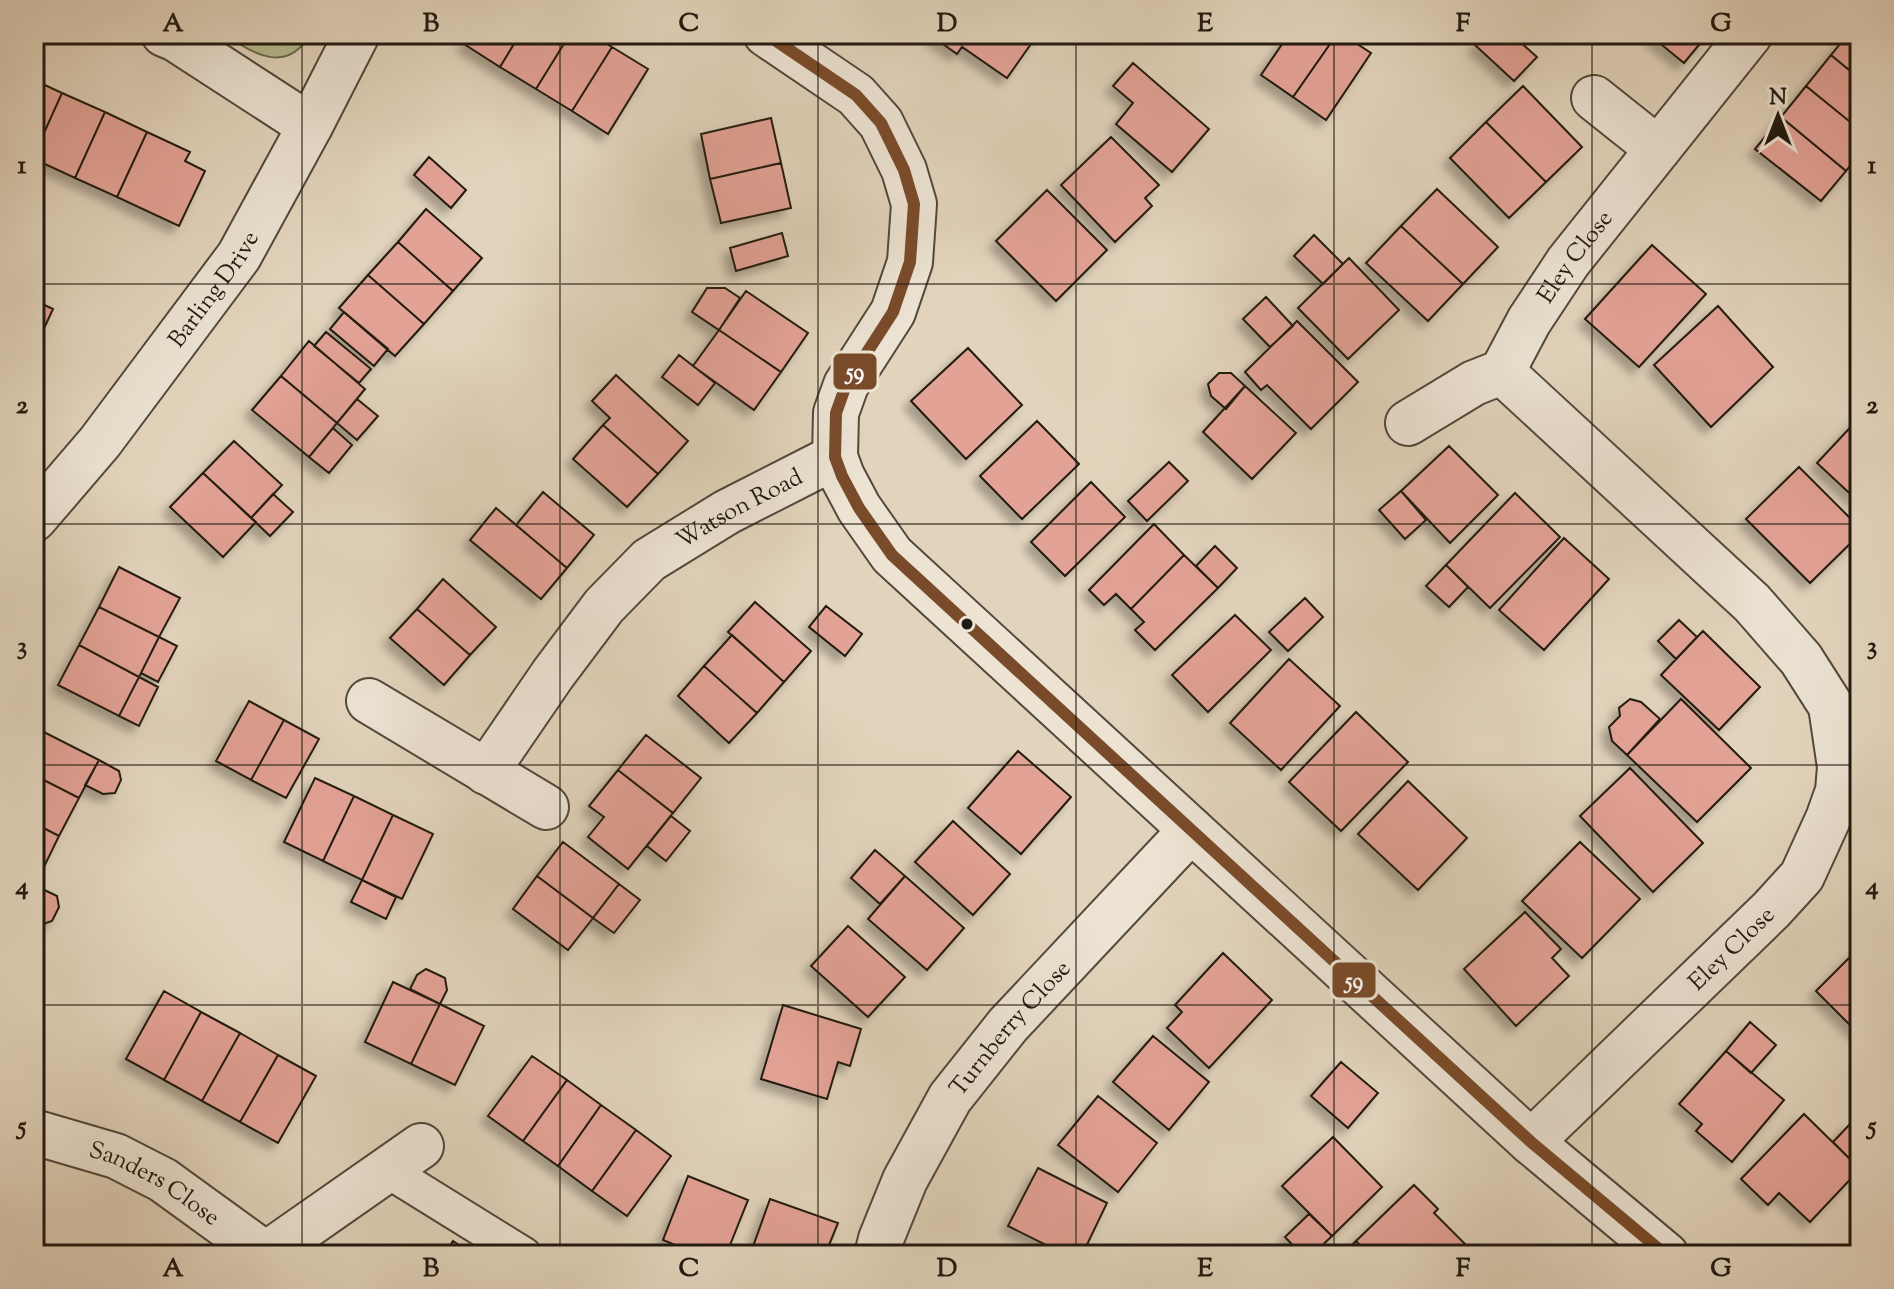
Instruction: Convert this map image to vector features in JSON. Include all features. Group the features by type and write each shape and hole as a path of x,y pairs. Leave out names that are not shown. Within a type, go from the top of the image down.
{"street":[{"path":"164,34 310,126"},
{"name":"Barling Drive","path":"34,519 100,442 239,256 357,34"},
{"path":"766,34 856,95 881,123 904,170 914,204 910,262 893,312 846,385 836,413 835,457 842,476 859,508 892,555 1531,1142 1666,1255"},
{"name":"Eley Close","path":"1531,1142 1771,910 1802,876 1838,791 1846,702 1801,659 1752,603 1502,372 1529,321 1568,262 1750,34"},
{"path":"1594,98 1658,149"},
{"path":"1408,423 1474,383 1502,372"},
{"name":"Watson Road","path":"486,772 604,606 649,560 727,512 835,457"},
{"path":"369,701 546,807"},
{"name":"Turnberry Close","path":"877,1255 905,1180 950,1098 1008,1025 1191,830"},
{"name":"Sanders Close","path":"34,1132 116,1156 163,1180 265,1255 404,1158"}],"lane":[{"path":"404,1158 524,1255"}],"green space":[{"path":"225,34 310,34 291,54 270,57 258,54"}],"building":[{"path":"471,34 520,34 500,67 464,44"},
{"path":"520,34 570,34 536,89 500,67"},
{"path":"570,34 589,34 612,47 572,111 536,89"},
{"path":"929,34 1038,34 1007,78 962,47 957,54"},
{"path":"1289,34 1337,34 1293,97 1261,75"},
{"path":"1337,34 1342,34 1371,53 1326,120 1293,97"},
{"path":"1486,34 1511,34 1537,57 1514,81 1475,45"},
{"path":"1708,34 1684,63 1651,36"},
{"path":"1848,34 1860,34 1860,79 1831,55"},
{"path":"612,47 648,69 608,134 572,111"},
{"path":"1831,55 1860,79 1860,130 1806,86"},
{"path":"1133,63 1209,129 1172,172 1116,124 1133,103 1113,86"},
{"path":"34,80 62,93 34,155"},
{"path":"1523,86 1582,147 1546,182 1486,122"},
{"path":"1806,86 1860,130 1860,153 1846,171 1781,117"},
{"path":"62,93 105,112 75,178 34,159"},
{"path":"105,112 147,132 117,197 75,178"},
{"path":"1781,117 1846,171 1821,201 1755,149"},
{"path":"771,118 781,163 710,179 701,134"},
{"path":"1486,122 1546,182 1509,218 1450,158"},
{"path":"147,132 190,152 185,161 205,171 179,226 117,197"},
{"path":"1111,137 1159,185 1145,198 1152,206 1115,242 1061,185"},
{"path":"429,157 466,190 451,208 414,175"},
{"path":"781,163 791,208 721,223 710,179"},
{"path":"1437,189 1498,247 1463,284 1401,226"},
{"path":"1047,190 1107,250 1056,301 996,241"},
{"path":"426,209 482,258 453,291 398,242"},
{"path":"1401,226 1463,284 1428,321 1366,263"},
{"path":"782,233 788,256 736,271 730,248"},
{"path":"1314,235 1343,264 1323,284 1294,256"},
{"path":"398,242 453,291 424,324 368,275"},
{"path":"1652,245 1706,294 1639,367 1585,319"},
{"path":"1349,258 1399,310 1348,359 1298,308"},
{"path":"368,275 424,324 395,356 339,308"},
{"path":"707,288 725,288 740,298 719,330 692,312"},
{"path":"746,291 808,333 781,372 719,330"},
{"path":"1266,297 1293,326 1270,347 1243,319"},
{"path":"34,300 53,309 34,350"},
{"path":"1718,306 1773,367 1711,427 1654,365"},
{"path":"344,312 388,349 374,366 330,329"},
{"path":"1297,321 1358,382 1311,429 1267,385 1261,390 1245,372"},
{"path":"719,330 781,372 754,410 693,366"},
{"path":"326,332 371,369 359,383 314,346"},
{"path":"309,341 365,389 337,423 281,376"},
{"path":"968,348 1022,405 966,459 911,401"},
{"path":"679,355 715,383 698,405 662,377"},
{"path":"1219,373 1231,373 1245,386 1226,409 1211,396 1208,384"},
{"path":"616,375 688,441 658,474 603,425 610,418 592,401"},
{"path":"281,376 337,423 309,457 252,410"},
{"path":"1245,386 1296,433 1252,479 1203,432"},
{"path":"357,399 378,416 357,440 337,423"},
{"path":"1860,417 1860,503 1817,463"},
{"path":"1037,421 1079,464 1022,519 980,476"},
{"path":"603,425 658,474 627,507 573,459"},
{"path":"333,428 352,445 329,473 309,457"},
{"path":"234,441 282,485 251,518 203,473"},
{"path":"1449,446 1498,495 1450,543 1401,491"},
{"path":"1169,462 1188,481 1147,521 1128,501"},
{"path":"1799,467 1860,528 1860,534 1810,583 1746,519"},
{"path":"203,473 256,522 223,557 170,507"},
{"path":"1091,482 1125,517 1065,576 1031,542"},
{"path":"1401,491 1426,520 1405,539 1379,510"},
{"path":"543,492 594,535 567,568 516,525"},
{"path":"1515,493 1560,537 1490,608 1446,565"},
{"path":"273,494 293,512 270,536 251,518"},
{"path":"496,508 567,568 541,599 470,540"},
{"path":"1154,524 1184,555 1131,609 1116,594 1104,605 1089,590"},
{"path":"1564,538 1609,579 1544,650 1499,610"},
{"path":"1215,546 1237,568 1218,588 1196,566"},
{"path":"1184,555 1218,588 1155,650 1135,630 1144,622 1131,609"},
{"path":"1446,565 1468,587 1449,607 1426,586"},
{"path":"119,567 180,598 159,637 99,607"},
{"path":"443,579 496,627 470,655 417,609"},
{"path":"1305,598 1323,617 1288,651 1269,632"},
{"path":"755,602 811,651 784,682 728,632"},
{"path":"826,606 862,634 845,656 809,627"},
{"path":"99,607 159,637 139,677 79,645"},
{"path":"417,609 470,655 444,685 390,638"},
{"path":"1235,615 1271,650 1208,712 1172,675"},
{"path":"1679,620 1697,637 1676,659 1658,641"},
{"path":"1703,631 1760,687 1719,730 1661,675"},
{"path":"732,635 784,682 757,713 704,666"},
{"path":"159,637 177,646 158,682 141,673"},
{"path":"79,645 139,677 119,716 58,685"},
{"path":"1289,659 1340,706 1281,770 1230,723"},
{"path":"704,666 757,713 729,743 678,696"},
{"path":"139,677 158,687 139,726 119,716"},
{"path":"1630,699 1641,702 1660,719 1627,755 1612,741 1609,727 1620,716 1619,708"},
{"path":"1681,699 1751,768 1697,822 1627,755"},
{"path":"249,701 284,720 251,780 216,761"},
{"path":"1356,712 1408,762 1341,831 1289,782"},
{"path":"284,720 319,739 286,798 251,780"},
{"path":"34,727 99,760 79,798 34,775"},
{"path":"646,735 701,778 673,813 618,770"},
{"path":"1018,751 1071,797 1021,854 968,808"},
{"path":"99,760 119,771 121,780 115,793 103,794 85,785"},
{"path":"1630,768 1703,843 1653,892 1580,816"},
{"path":"618,770 673,813 628,869 588,837 604,817 589,806"},
{"path":"34,775 79,798 59,836 34,823"},
{"path":"315,778 354,796 323,861 284,842"},
{"path":"1408,781 1467,838 1418,890 1358,834"},
{"path":"354,796 393,815 362,880 323,861"},
{"path":"393,815 433,834 402,899 362,880"},
{"path":"671,816 690,831 666,861 647,846"},
{"path":"953,821 1010,874 973,915 915,862"},
{"path":"34,823 59,836 40,875 34,872"},
{"path":"563,842 619,884 593,918 537,876"},
{"path":"1580,842 1640,899 1582,958 1522,901"},
{"path":"875,850 905,876 880,904 851,878"},
{"path":"537,876 593,918 568,950 513,909"},
{"path":"905,876 964,928 927,970 868,919"},
{"path":"362,880 396,897 386,919 351,902"},
{"path":"619,884 640,900 614,933 593,918"},
{"path":"34,885 57,896 59,907 52,921 43,924 34,919"},
{"path":"1525,912 1561,949 1552,958 1569,976 1516,1026 1464,969"},
{"path":"848,926 905,977 868,1017 811,966"},
{"path":"1860,947 1860,1035 1816,991"},
{"path":"1223,953 1272,1000 1209,1068 1167,1028 1182,1012 1175,1005"},
{"path":"426,969 445,978 447,990 440,1004 410,989 417,975"},
{"path":"393,982 440,1004 411,1064 365,1042"},
{"path":"164,991 201,1012 164,1080 126,1059"},
{"path":"440,1004 484,1026 455,1085 411,1064"},
{"path":"783,1005 861,1029 850,1066 838,1062 827,1099 761,1079"},
{"path":"201,1012 240,1033 202,1101 164,1080"},
{"path":"1750,1022 1776,1045 1751,1073 1726,1051"},
{"path":"240,1033 278,1055 240,1122 202,1101"},
{"path":"1153,1036 1209,1082 1169,1130 1113,1082"},
{"path":"1726,1051 1784,1100 1732,1162 1696,1131 1702,1124 1679,1104"},
{"path":"278,1055 316,1076 278,1143 240,1122"},
{"path":"532,1056 567,1080 523,1141 488,1116"},
{"path":"1341,1062 1378,1093 1348,1128 1311,1096"},
{"path":"567,1080 601,1105 558,1166 523,1141"},
{"path":"1098,1096 1157,1143 1118,1192 1058,1145"},
{"path":"601,1105 636,1130 592,1191 558,1166"},
{"path":"1804,1114 1860,1169 1810,1222 1779,1193 1768,1205 1741,1179"},
{"path":"1851,1123 1860,1132 1860,1161 1856,1165 1833,1142"},
{"path":"636,1130 671,1156 627,1216 592,1191"},
{"path":"1333,1137 1382,1187 1332,1236 1282,1186"},
{"path":"1038,1168 1107,1203 1082,1255 1066,1255 1008,1226"},
{"path":"688,1176 748,1200 726,1255 699,1255 663,1240"},
{"path":"1414,1185 1438,1209 1434,1213 1465,1244 1454,1255 1369,1255 1356,1241"},
{"path":"770,1199 838,1223 825,1255 750,1255"},
{"path":"1309,1214 1332,1236 1312,1255 1302,1255 1285,1237"},
{"path":"453,1241 474,1255 444,1255"},
{"path":"1356,1241 1369,1255 1342,1255"},
{"path":"46,1245 67,1255 41,1255"},
{"path":"1002,1246 1026,1255 999,1255"}],"transit line":[{"name":"59","path":"766,34 856,95 881,123 904,170 914,204 910,262 893,312 846,385 836,413 835,457 842,476 859,508 892,555 1531,1142 1666,1255"}]}
